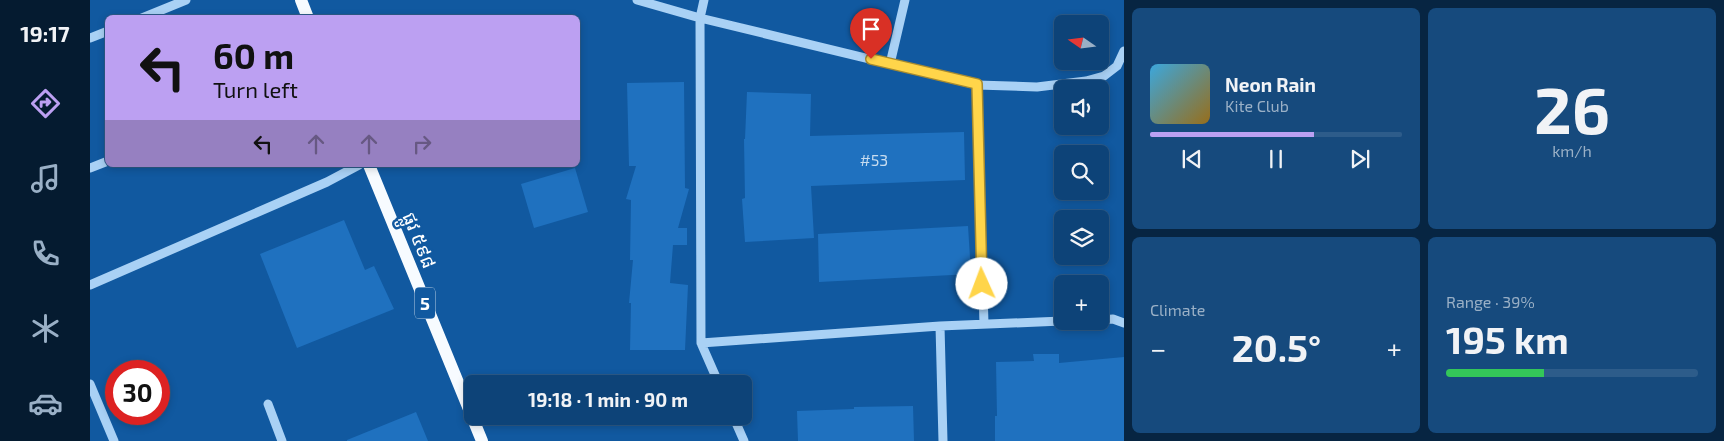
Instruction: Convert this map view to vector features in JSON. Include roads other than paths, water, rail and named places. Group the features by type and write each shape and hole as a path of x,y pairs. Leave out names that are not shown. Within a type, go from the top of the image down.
{"main road":[{"path":"301,0 307,15"},
{"name":"ផ្លូវ ៥៩៨","path":"370,167 482,441"}],"street":[{"path":"149,15 186,0"},
{"path":"637,0 700,18 977,84 1037,87 1104,76 1117,66 1124,51"},
{"path":"704,0 700,18 701,343 715,375"},
{"path":"890,64 905,0"},
{"path":"90,38 105,32"},
{"path":"977,84 984,324"},
{"path":"90,168 105,162"},
{"path":"90,285 327,182 355,167"},
{"path":"1109,319 1124,323"},
{"path":"701,343 940,326 1054,321"},
{"path":"940,326 943,441"},
{"path":"90,384 114,441"},
{"path":"268,404 282,441"},
{"path":"737,425 744,441"}]}
